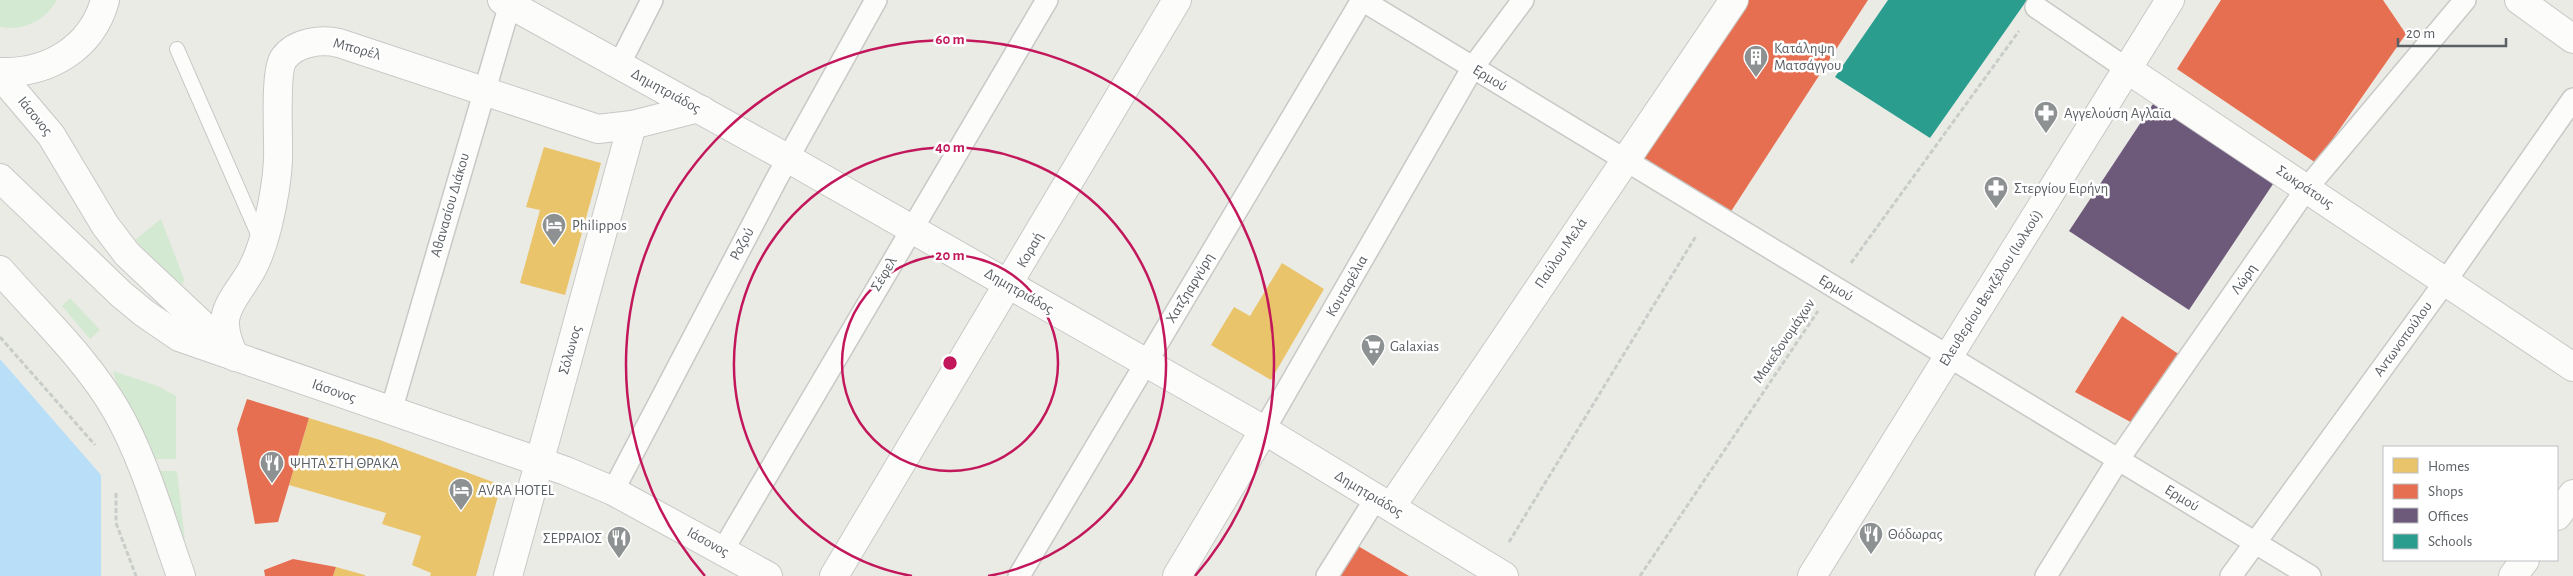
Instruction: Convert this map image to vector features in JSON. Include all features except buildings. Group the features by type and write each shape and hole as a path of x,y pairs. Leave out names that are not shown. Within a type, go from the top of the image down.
{"street":[{"path":"0,73 33,70 66,55 85,38 98,18 105,0"},
{"path":"619,65 652,0"},
{"name":"Ροζού","path":"613,491 789,158 876,0"},
{"name":"Σέφελ","path":"723,550 1047,0"},
{"name":"Κοραή","path":"834,576 1177,0"},
{"name":"Ερμού","path":"1362,0 2310,576"},
{"name":"Χατζηαργύρη","path":"1019,576 1362,0"},
{"name":"Κουταρέλια","path":"1177,576 1264,430 1472,67 1524,0"},
{"name":"Παύλου Μελά","path":"1327,576 1383,502 1624,160 1734,0"},
{"name":"Ελευθερίου Βενιζέλου (Ιωλκού)","path":"1812,576 2170,0"},
{"name":"Λώρη","path":"2046,576 2118,460 2307,188 2465,0"},
{"path":"2520,0 2573,39"},
{"name":"Δημητριάδος","path":"508,1 619,65 789,158 1264,430 1383,502 1495,574"},
{"name":"Αθανασίου Διάκου","path":"391,411 508,1"},
{"name":"Σωκράτους","path":"2036,7 2573,367"},
{"name":"Μπορέλ","path":"235,357 227,339 226,318 235,294 251,271 262,244 273,198 278,162 279,72 282,61 290,52 308,43 321,41 340,43 591,128 608,129 695,109 702,110"},
{"name":"Ιάσονος","path":"0,73 51,134 101,218 128,254 235,357 539,460 613,491 768,576"},
{"name":"Αντωνοπούλου","path":"2231,576 2445,282 2573,99"},
{"name":"Σόλωνος","path":"508,576 632,125"},
{"path":"0,178 144,313 179,337 235,357"},
{"path":"0,270 85,366 116,410 130,438 181,576"},
{"path":"2558,515 2573,494"},
{"path":"2513,576 2524,561"}],"lane":[{"path":"177,49 245,200 262,244"}],"path":[{"name":"Μακεδονομάχων","path":"1640,576 1834,287 2036,7"},
{"path":"1495,574 1711,212"},
{"path":"0,337 99,449"},
{"path":"116,487 116,523 136,576"}],"green space":[{"path":"0,0 57,0 40,19 26,26 9,28 0,27"},
{"path":"161,219 184,279 183,285 170,276 135,240"},
{"path":"70,298 100,330 90,339 62,306"},
{"path":"113,371 158,386 176,396 176,459 154,459 142,429 116,381"},
{"path":"157,471 177,471 185,540 179,541"}],"water":[{"path":"0,359 101,475 101,576 0,576"}],"place":[{"name":"Κατάληψη Ματσάγγου","path":"1756,78"},
{"name":"Αγγελούση Αγλαϊα","path":"2046,134"},
{"name":"Στεργίου Ειρήνη","path":"1996,209"},
{"name":"Philippos","path":"554,246"},
{"name":"Galaxias","path":"1373,367"},
{"name":"ΨΗΤΑ ΣΤΗ ΘΡΑΚΑ","path":"272,484"},
{"name":"AVRA HOTEL","path":"461,511"},
{"name":"Θόδωρας","path":"1871,555"},
{"name":"ΣΕΡΡΑΙΟΣ","path":"619,559"}]}
